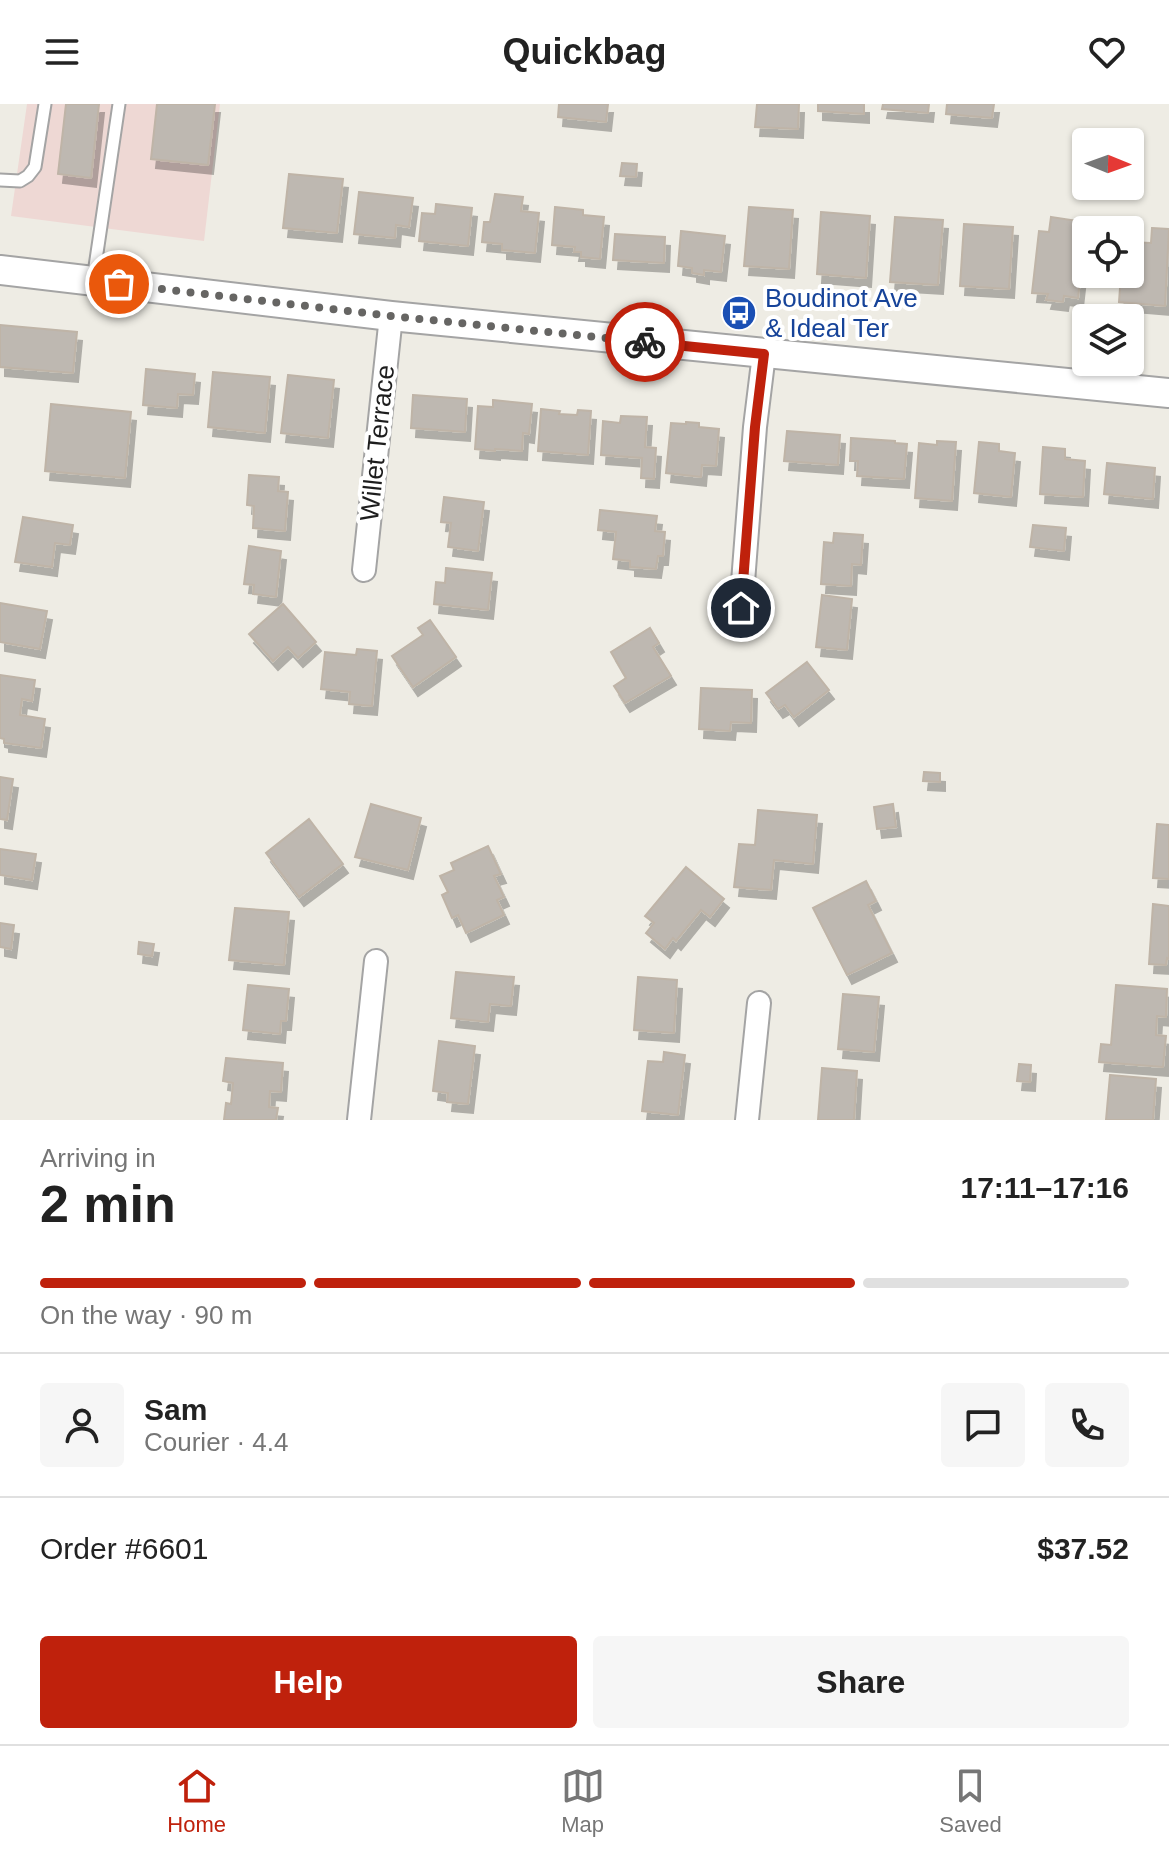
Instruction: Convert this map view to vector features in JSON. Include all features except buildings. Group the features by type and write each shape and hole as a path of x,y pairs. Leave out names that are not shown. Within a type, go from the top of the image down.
{"street":[{"path":"0,270 391,316 1169,393"},
{"name":"Willet Terrace","path":"364,570 391,316"},
{"path":"741,608 764,354"},
{"path":"359,1120 376,961"},
{"path":"747,1120 759,1003"}],"lane":[{"path":"0,180 20,181 35,167 45,104"},
{"path":"93,280 119,104"}],"shaded area":[{"path":"27,104 220,104 204,241 11,216"}],"way so far":[{"path":"119,284 645,342"}],"place":[{"name":"Boudinot Ave & Ideal Ter","path":"739,313"}],"route":[{"path":"645,342 764,354 741,608"}]}
